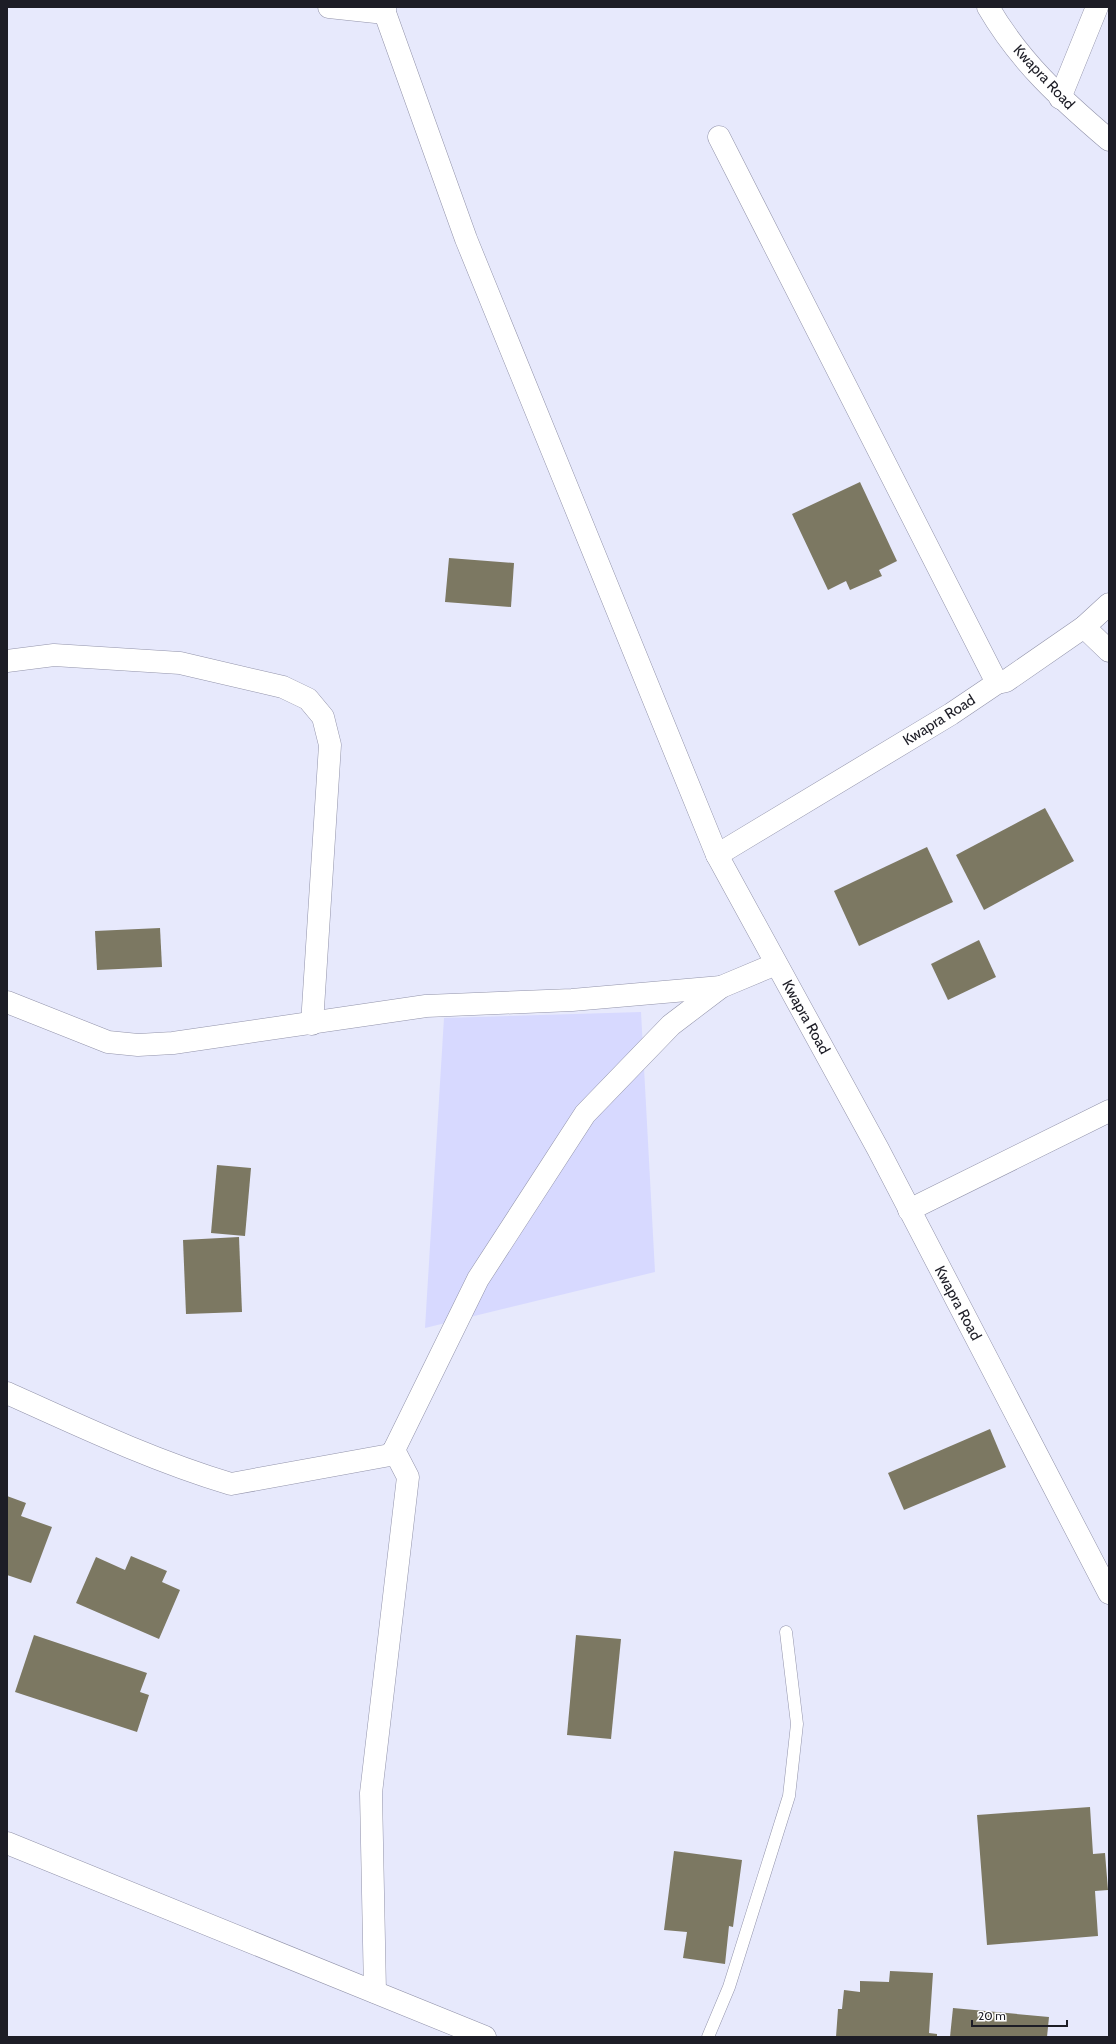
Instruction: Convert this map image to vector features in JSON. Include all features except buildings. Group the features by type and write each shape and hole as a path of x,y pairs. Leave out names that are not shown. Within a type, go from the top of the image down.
{"street":[{"path":"329,7 385,10 466,239 717,855"},
{"name":"Kwapra Road","path":"988,7 1021,56 1060,98 1109,140"},
{"path":"1060,98 1097,7"},
{"path":"719,137 997,683"},
{"name":"Kwapra Road","path":"1109,604 1084,627 1006,681 997,683 951,714 717,855 909,1210 1109,1593"},
{"path":"1084,627 1109,651"},
{"path":"7,661 54,655 180,663 283,687 308,699 323,717 330,745 312,1024"},
{"path":"7,1393 102,1436 209,1478 231,1484 390,1455 394,1450 478,1279 585,1114 671,1025 721,987 776,964"},
{"path":"7,1002 108,1042 138,1045 173,1044 426,1006 572,1000 721,987"},
{"path":"909,1210 1109,1111"},
{"path":"375,1992 371,1793 408,1477 394,1450"},
{"path":"7,1843 485,2037"}],"lane":[{"path":"708,2037 729,1987 789,1796 797,1724 786,1632"}],"shaded area":[{"path":"641,1012 655,1272 425,1328 444,1018"}]}
